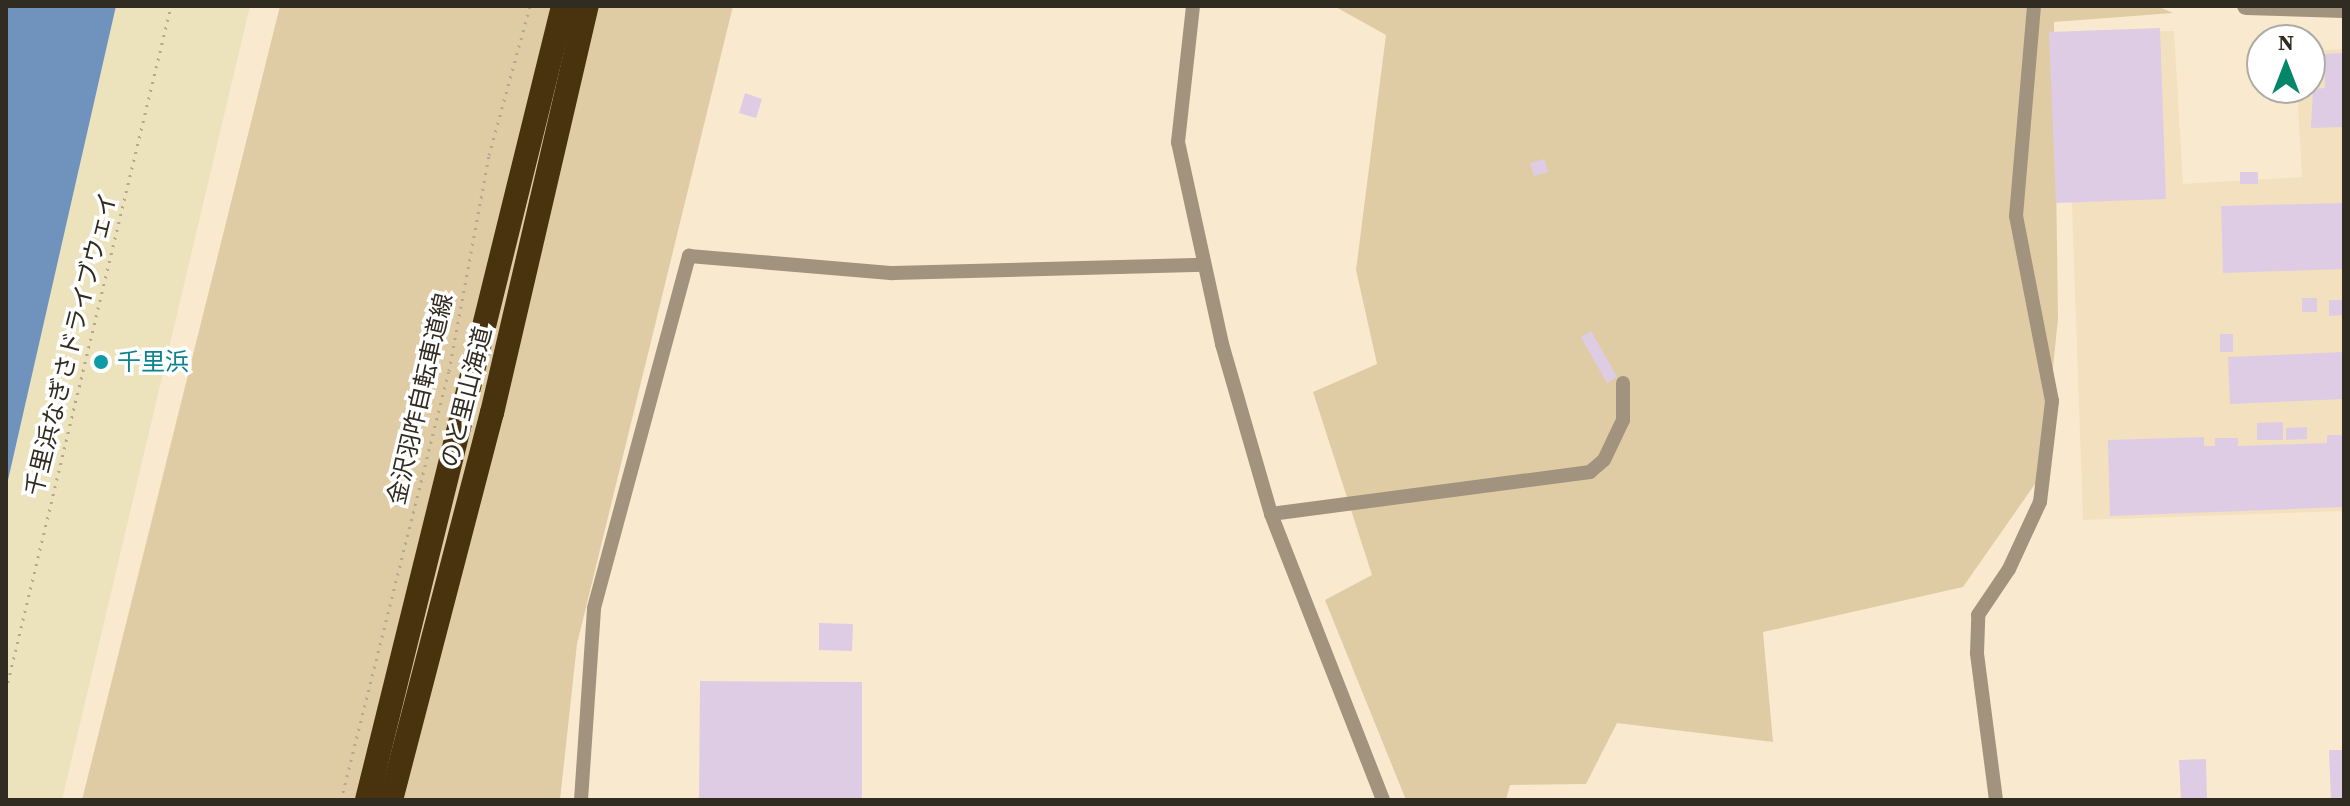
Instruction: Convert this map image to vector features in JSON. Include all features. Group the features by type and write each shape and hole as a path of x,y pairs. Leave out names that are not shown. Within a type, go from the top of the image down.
{"highway":[{"name":"のと里山海道","path":"367,800 563,6"},
{"name":"のと里山海道","path":"391,800 492,413 587,6"}],"street":[{"path":"1193,6 1178,110 1178,142 1204,265 1271,514 1383,800"},
{"path":"1996,800 1977,653 1978,615 2009,569 2040,502 2052,401 2016,216 2034,6"},
{"path":"2246,6 2344,9"},
{"path":"581,800 594,608 689,256 893,273 1204,265"},
{"path":"1271,514 1590,472 1604,460 1623,420 1623,383"}],"path":[{"name":"千里浜なぎさドライブウェイ","path":"6,690 171,6"},
{"name":"金沢羽咋自転車道線","path":"341,800 449,371 489,155 530,6"}],"shaded area":[{"path":"280,6 733,6 577,644 560,800 82,800"},
{"path":"1334,6 2157,6 2173,13 2054,22 2058,319 2042,474 1963,587 1763,632 1773,742 1617,723 1586,784 1510,785 1506,800 1406,800 1325,600 1372,575 1313,392 1377,364 1356,270 1386,35"},
{"path":"2174,31 2183,184 2302,177 2298,104 2326,104 2326,50 2344,49 2344,511 2083,520 2066,33"}],"sand":[{"name":"千里浜","path":"116,6 250,6 62,800 6,800 6,489"}],"water":[{"path":"6,6 116,6 6,489"}],"building":[{"path":"2160,28 2166,199 2056,203 2049,32"},
{"path":"2344,53 2344,127 2311,128 2312,104 2326,104 2326,54"},
{"path":"745,93 762,99 756,118 739,113"},
{"path":"1544,159 1548,172 1534,176 1530,163"},
{"path":"2240,172 2258,172 2258,184 2240,184"},
{"path":"2344,203 2344,269 2223,273 2221,206"},
{"path":"2302,298 2317,298 2317,312 2302,312"},
{"path":"2329,300 2344,300 2344,315 2329,316"},
{"path":"1591,331 1617,377 1607,383 1581,337"},
{"path":"2220,334 2233,334 2233,352 2220,352"},
{"path":"2344,352 2344,399 2230,404 2228,357"},
{"path":"2283,422 2283,440 2257,440 2257,423"},
{"path":"2307,427 2307,439 2286,440 2286,428"},
{"path":"2327,435 2344,435 2344,507 2110,516 2108,440 2204,437 2204,446 2215,446 2215,438 2238,438 2238,446 2327,443"},
{"path":"819,623 853,624 852,651 819,650"},
{"path":"700,681 862,682 862,800 699,800"},
{"path":"2329,750 2344,750 2344,800 2331,800"},
{"path":"2206,759 2207,800 2181,800 2179,760"}],"place":[{"name":"千里浜","path":"101,362"}]}
